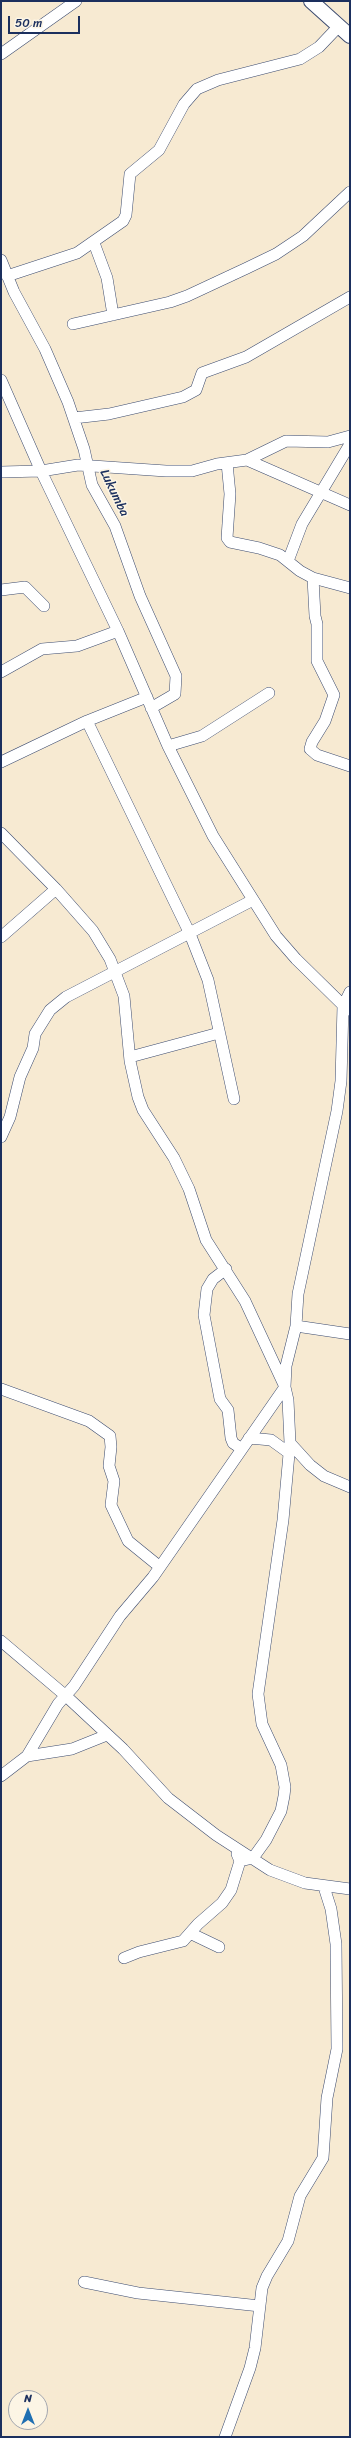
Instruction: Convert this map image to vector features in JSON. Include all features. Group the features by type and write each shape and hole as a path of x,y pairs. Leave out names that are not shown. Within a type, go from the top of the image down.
{"street":[{"path":"1,54 76,1"},
{"path":"311,1 350,36"},
{"path":"6,276 77,253 94,243 125,218 130,174 159,150 184,104 198,89 218,80 277,66 304,57 319,46 339,26"},
{"path":"73,324 186,296 276,254 302,236 350,192"},
{"path":"94,243 107,278 113,315"},
{"name":"Lukumba","path":"1,260 6,276 45,349 74,418 84,449 86,466 92,485 115,526 140,596 176,676 175,694 152,708"},
{"path":"74,418 109,414 183,397 196,390 202,373 246,357 350,297"},
{"path":"1,380 41,470 118,631 168,746 213,836 276,936 296,960 347,1008"},
{"path":"1,472 86,466 182,472 247,460 286,441 328,442 350,436"},
{"path":"288,561 302,524 322,493 350,444"},
{"path":"247,460 350,505"},
{"path":"227,463 230,494 227,538 230,542 260,548 280,556 313,578 350,588"},
{"path":"313,578 315,616 317,624 317,661 334,695 325,721 312,742 310,749 317,755 350,766"},
{"path":"1,590 26,587 44,606"},
{"path":"1,672 42,649 77,646 118,631"},
{"path":"168,746 202,736 270,692"},
{"path":"1,762 87,721 147,697"},
{"path":"87,721 190,934 208,980 234,1099"},
{"path":"1,833 56,889 93,931 117,971 124,996 130,1057 135,1086 143,1110 174,1158 189,1189 206,1240 245,1301 284,1387 290,1412 289,1448 279,1556 258,1694 262,1724 281,1765 284,1796 277,1820 253,1858 240,1860"},
{"path":"1,938 56,889"},
{"path":"1,1138 10,1116 20,1076 32,1048 35,1034 50,1010 66,997 253,900"},
{"path":"1,1776 27,1756 58,1704 66,1696 114,1624 142,1592 160,1567 284,1387 286,1366 296,1326 297,1301 338,1104 347,1008 350,992"},
{"path":"130,1057 219,1033"},
{"path":"226,1270 213,1280 207,1289 204,1315 220,1399 228,1410 231,1438 233,1443 242,1449"},
{"path":"296,1326 350,1334"},
{"path":"1,1389 89,1421 110,1436 111,1448 109,1466 114,1482 111,1505 128,1541 160,1567"},
{"path":"249,1438 271,1440 289,1448 324,1476 350,1488"},
{"path":"1,1641 66,1696 144,1770 168,1798 235,1848 270,1870 305,1883 324,1887 350,1889"},
{"path":"27,1756 72,1749 106,1735"},
{"path":"124,1958 139,1952 183,1941 191,1934 222,1903 230,1890 240,1860 235,1848"},
{"path":"225,2437 250,2368 255,2348 260,2306 266,2276 288,2240 300,2196 322,2158 327,2098 337,2049 336,1944 331,1909 324,1887"},
{"path":"191,1934 219,1947"},
{"path":"84,2282 138,2293 260,2306"}]}
